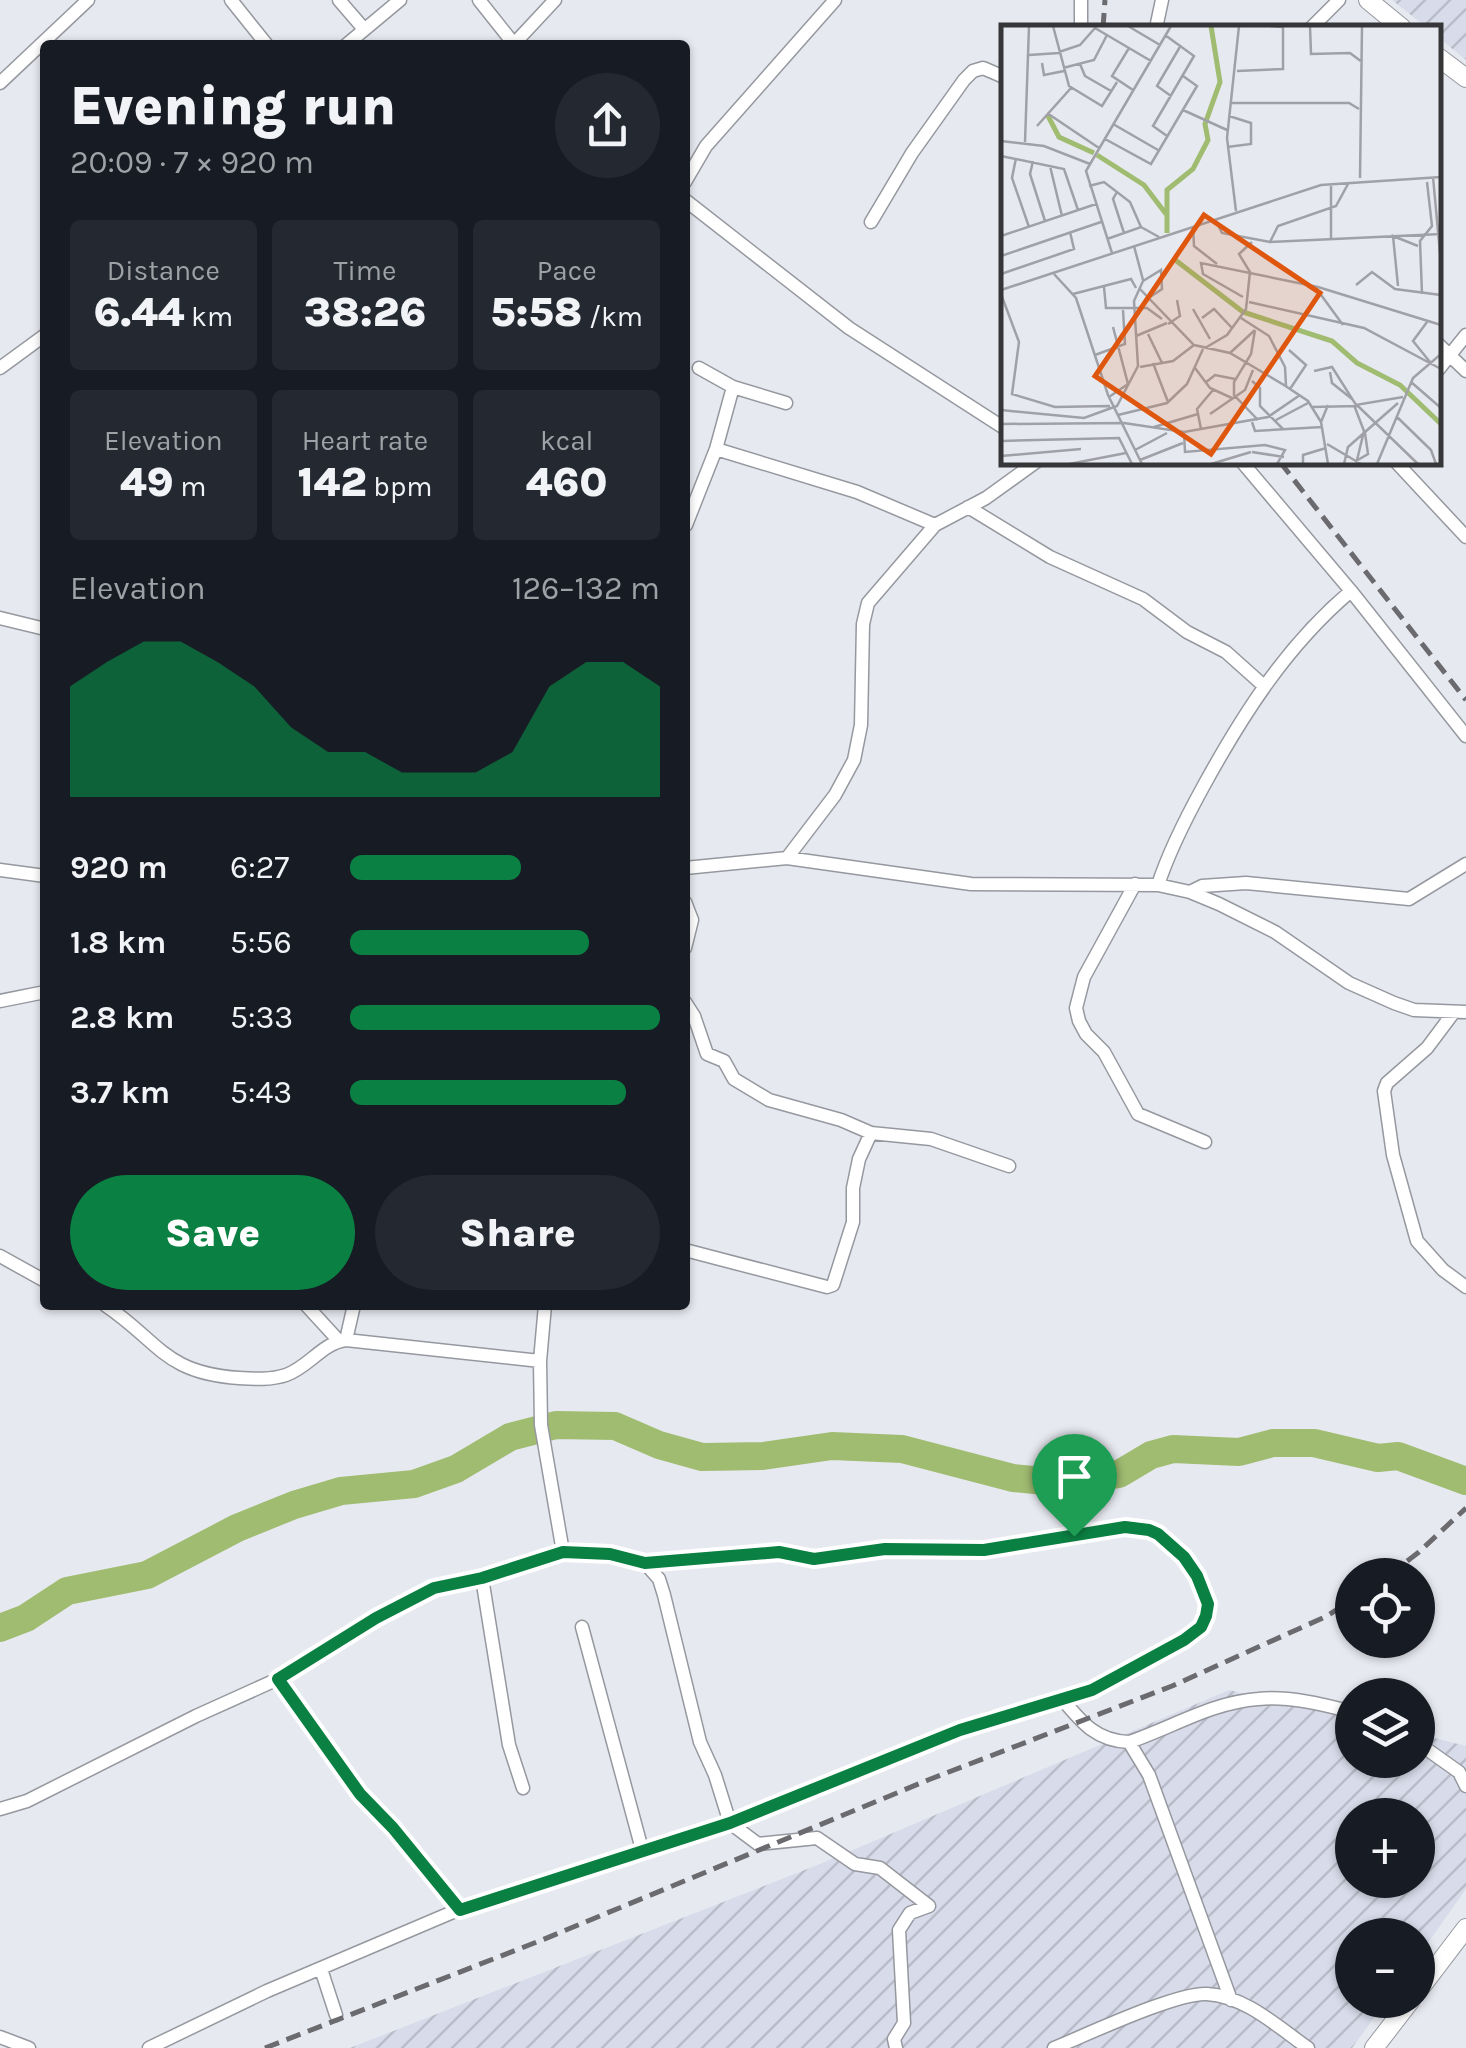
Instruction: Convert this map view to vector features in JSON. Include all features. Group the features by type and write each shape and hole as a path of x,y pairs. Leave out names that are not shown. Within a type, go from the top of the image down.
{"main road":[{"path":"1368,0 1398,25"},
{"path":"1441,58 1466,78"},
{"path":"1435,1969 1466,1928"},
{"path":"1374,2048 1396,2018"}],"street":[{"path":"46,40 88,0"},
{"path":"230,0 263,40"},
{"path":"339,0 364,29"},
{"path":"352,40 400,0"},
{"path":"479,0 509,40"},
{"path":"518,40 555,0"},
{"path":"690,173 706,146 834,0"},
{"path":"1080,25 1081,0"},
{"path":"1157,25 1162,0"},
{"path":"1313,25 1339,0"},
{"path":"55,32 59,40"},
{"path":"0,82 40,46"},
{"path":"872,222 912,154 964,80 983,68 1001,75"},
{"path":"690,204 849,328 1001,426"},
{"path":"1441,366 1466,335"},
{"path":"0,368 40,340"},
{"path":"1441,347 1466,371"},
{"path":"699,368 733,387 786,403"},
{"path":"690,516 716,449 733,387"},
{"path":"716,449 857,492 935,524"},
{"path":"787,858 828,805 854,760 861,725 863,624 868,603 935,524 1031,465"},
{"path":"1245,465 1466,736"},
{"path":"1399,465 1466,537"},
{"path":"968,507 1050,557 1144,600 1186,632 1226,652 1264,686"},
{"path":"1158,885 1191,810 1234,731 1309,630 1351,591"},
{"path":"0,618 40,628"},
{"path":"690,868 787,858 972,884 1158,885 1190,892 1275,932 1349,983 1414,1010 1460,1012"},
{"path":"1190,892 1202,886 1246,883 1409,899 1466,864"},
{"path":"0,870 40,875"},
{"path":"1136,884 1084,977 1076,1008 1079,1021 1104,1052 1138,1114 1205,1142"},
{"path":"0,1002 40,993"},
{"path":"690,1010 702,1048 724,1061 743,1086 780,1104 841,1120 871,1133 931,1139 1008,1166"},
{"path":"1460,1012 1427,1048 1387,1082 1384,1091 1392,1146 1412,1228 1426,1254 1466,1287"},
{"path":"690,1251 827,1287 832,1285 853,1222 853,1188 859,1159 871,1133"},
{"path":"0,1256 40,1279"},
{"path":"110,1310 191,1371 262,1379 306,1365 343,1340 352,1310"},
{"path":"311,1310 343,1340 540,1362"},
{"path":"544,1310 541,1425 563,1552"},
{"path":"0,1809 27,1802 278,1679 376,1618 434,1588 482,1578 563,1552 610,1554 645,1563 779,1552 814,1559 885,1549 984,1550 1108,1528 1149,1530 1170,1543 1191,1565 1204,1592 1206,1616 1201,1627 1092,1690 960,1730 730,1823 460,1910 149,2048"},
{"path":"645,1563 659,1579 700,1742 730,1823 758,1844 817,1838 855,1864 880,1868 929,1906 910,1913 899,1930 904,2023 894,2039 896,2048"},
{"path":"482,1578 508,1745 523,1788"},
{"path":"582,1627 642,1853"},
{"path":"278,1679 360,1794 460,1910"},
{"path":"1063,1700 1100,1736 1129,1742 1206,1712 1256,1698 1335,1709"},
{"path":"1129,1742 1149,1774 1231,2000"},
{"path":"1435,1755 1459,1772 1466,1786"},
{"path":"321,1969 336,2015"},
{"path":"1054,2048 1166,2003 1205,1993 1248,2006 1308,2048"},
{"path":"0,2037 29,2048"}],"shaded area":[{"path":"1392,0 1466,0 1466,60 1441,40 1441,25 1423,25"},
{"path":"1229,1690 1335,1715 1335,1778 1435,1778 1435,1738 1466,1746 1466,1889 1435,1933 1435,1918 1335,1918 1335,2018 1374,2018 1352,2048 350,2048 820,1864"}],"waterway":[{"path":"0,1628 26,1618 67,1591 147,1575 237,1528 294,1505 341,1491 414,1484 456,1469 510,1437 556,1425 615,1426 659,1445 702,1457 763,1456 832,1446 902,1449 1013,1478 1064,1483 1119,1474 1151,1455 1173,1449 1239,1452 1273,1443 1314,1443 1378,1458 1398,1456 1466,1481"}],"railway":[{"path":"1103,25 1105,0"},
{"path":"1282,465 1466,700"},
{"path":"1411,1558 1466,1508"},
{"path":"265,2048 542,1940 928,1780 1172,1686 1335,1611"}],"route":[{"path":"1125,1527 1149,1530 1170,1543 1191,1565 1204,1592 1208,1604 1201,1627 1092,1690 991,1718 730,1823 460,1910 360,1794 278,1679 376,1618 434,1588 482,1578 563,1552 610,1554 645,1563 779,1552 814,1559 838,1558 861,1550 984,1550 1074,1536 1125,1527"}]}
